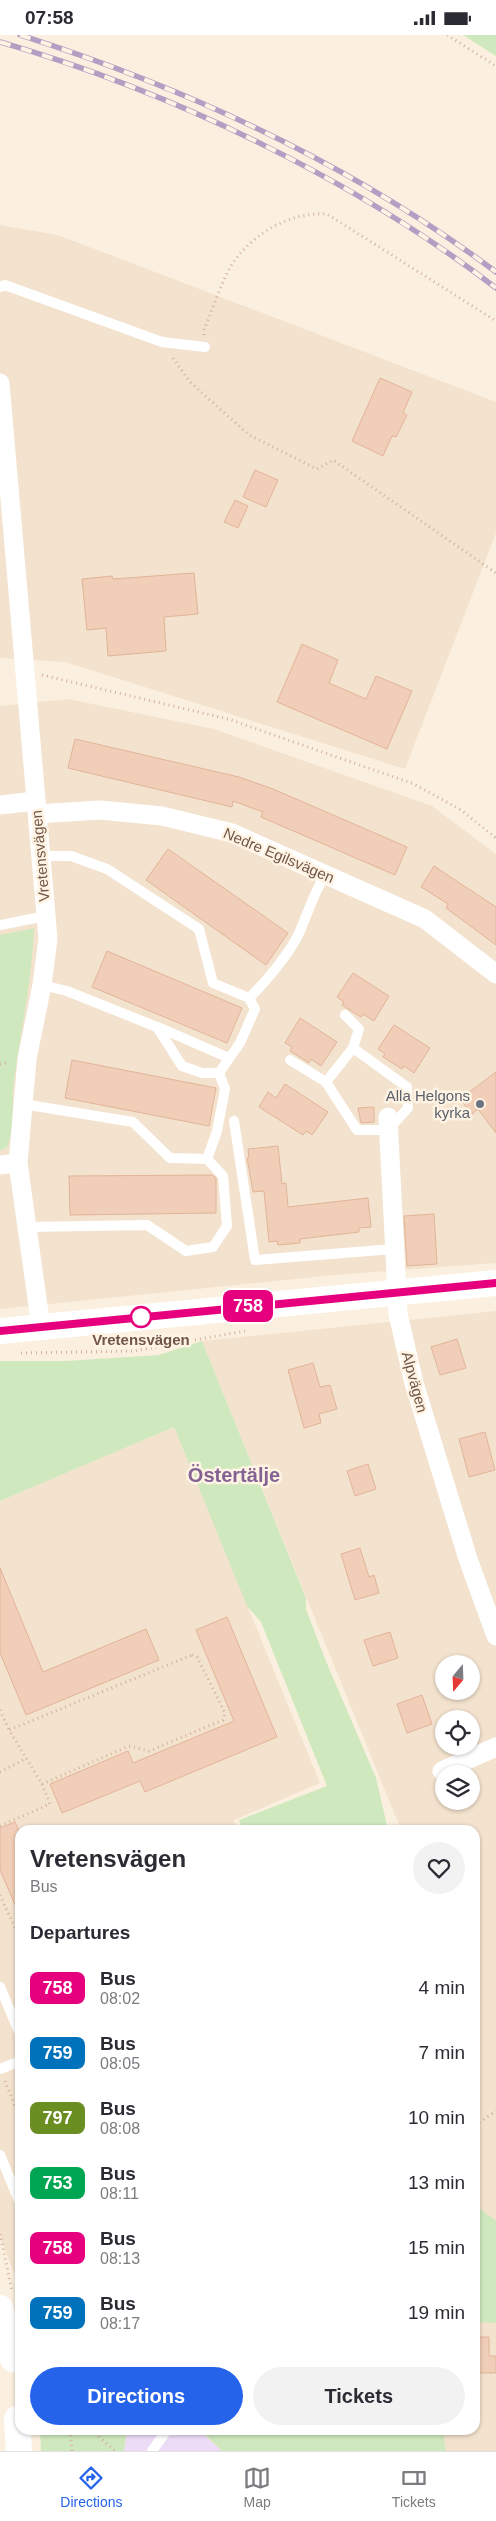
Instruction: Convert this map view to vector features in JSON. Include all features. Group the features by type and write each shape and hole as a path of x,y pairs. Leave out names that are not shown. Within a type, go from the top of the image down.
{"street":[{"name":"Vretensvägen","path":"0,383 48,939 42,985 27,1059 23,1104 9,1164 28,1227 41,1327"},
{"name":"Nedre Egilsvägen","path":"0,805 100,810 162,816 232,833 425,919 496,974"},
{"name":"Alpvägen","path":"388,1124 398,1313 414,1383 468,1559 496,1636"},
{"path":"0,1331 397,1291 496,1283"},
{"path":"456,1765 496,1747"},
{"path":"7,2302 11,2360"},
{"path":"12,2419 15,2433"},
{"path":"16,2435 19,2451"}],"lane":[{"path":"0,287 5,285 162,342 204,347"},
{"path":"40,856 71,856 107,869 198,929 213,983 249,998 255,1009 240,1043 219,1073"},
{"path":"249,998 263,985 299,933 312,898 325,875"},
{"path":"0,925 46,916"},
{"path":"42,985 67,991 229,1058"},
{"path":"326,1082 353,1048 359,1029 345,1015"},
{"path":"157,1027 182,1066 202,1073 219,1073"},
{"path":"290,1060 326,1082 357,1130 388,1124 408,1108 406,1087 353,1048"},
{"path":"207,1159 217,1131 225,1089 219,1073"},
{"path":"23,1104 133,1122 170,1158 207,1159 223,1176 228,1226 213,1247 186,1251 147,1225 28,1227"},
{"path":"234,1121 255,1260 394,1249"},
{"path":"0,1987 15,2022"},
{"path":"0,2069 15,2063"},
{"path":"0,2155 15,2191"},
{"path":"152,2451 163,2435"}],"path":[{"path":"447,35 496,66"},
{"path":"204,347 204,330 234,261 256,236 288,219 310,213 327,214 496,321"},
{"path":"162,342 190,382 249,435 317,469 333,460 496,573"},
{"path":"25,671 228,719 414,784 462,810 496,838"},
{"path":"15,1353 134,1351 253,1330"},
{"path":"9,1730 192,1655 197,1657 225,1713 222,1720 149,1751 129,1745 42,1784"},
{"path":"0,1711 26,1760 0,1772"},
{"path":"0,1826 50,1804 42,1784 9,1730"},
{"path":"0,1895 15,1928"},
{"path":"0,2069 15,2106"},
{"path":"480,2122 496,2111"},
{"path":"0,2234 7,2302"},
{"path":"70,2435 72,2451"},
{"path":"97,2435 116,2451"}],"shaded area":[{"path":"0,225 58,235 496,402 496,533 405,769 65,662 0,658"},
{"path":"68,699 214,729 432,806 496,854 496,1263 335,1275 0,1309 0,706"},
{"path":"496,1311 496,2451 446,2451 444,2435 480,2435 480,1825 399,1825 202,1341"},
{"path":"174,1427 320,1783 234,1820 236,1825 15,1825 15,2275 0,2237 0,1501"},
{"path":"126,2435 206,2435 222,2451 124,2451"}],"green space":[{"path":"463,35 496,35 496,56"},
{"path":"34,928 29,985 13,1088 10,1139 7,1147 0,1151 0,935"},
{"path":"202,1341 306,1598 306,1609 325,1659 376,1778 387,1825 241,1825 239,1820 327,1786 261,1622 247,1606 174,1427 0,1501 0,1361 66,1361 159,1355"},
{"path":"480,2209 496,2221 496,2323 480,2322"},
{"path":"40,2435 126,2435 124,2451 41,2451"},
{"path":"444,2435 446,2451 222,2451 206,2436"}],"building":[{"path":"380,378 412,392 403,413 407,415 396,437 392,436 383,456 352,441"},
{"path":"255,470 278,480 266,507 243,497"},
{"path":"235,500 248,506 238,528 224,522"},
{"path":"194,573 198,614 164,617 166,651 108,656 106,628 87,630 82,579 112,576 113,579"},
{"path":"302,644 338,660 329,683 366,699 376,676 412,691 387,749 277,702"},
{"path":"75,739 239,777 273,789 407,847 395,875 261,817 263,812 233,801 232,807 68,768"},
{"path":"168,849 288,933 266,965 146,880"},
{"path":"434,866 496,907 496,945 446,908 448,904 421,887"},
{"path":"107,951 242,1008 227,1043 92,987"},
{"path":"353,973 389,996 374,1021 363,1014 361,1017 342,1005 344,1002 337,997"},
{"path":"300,1018 337,1042 321,1066 311,1059 309,1063 290,1051 292,1047 285,1043"},
{"path":"394,1025 430,1048 414,1073 404,1066 402,1069 383,1057 385,1054 378,1049"},
{"path":"72,1060 216,1088 209,1126 65,1098"},
{"name":"Alla Helgons kyrka","path":"496,1072 496,1133 478,1109 472,1114 460,1099"},
{"path":"285,1084 328,1112 312,1135 306,1131 303,1135 259,1107 268,1092 276,1098"},
{"path":"374,1107 374,1122 361,1123 358,1108"},
{"path":"278,1146 282,1184 286,1183 288,1207 368,1198 371,1227 359,1228 359,1232 300,1239 300,1243 278,1245 277,1241 269,1242 264,1191 253,1192 247,1158 249,1158 248,1149"},
{"path":"212,1175 216,1178 216,1213 70,1215 69,1176"},
{"path":"434,1214 437,1264 407,1266 404,1216"},
{"path":"457,1339 466,1368 440,1375 431,1347"},
{"path":"313,1363 320,1387 330,1385 337,1409 319,1414 321,1423 304,1428 288,1370"},
{"path":"485,1432 495,1470 469,1477 459,1439"},
{"path":"368,1464 376,1489 355,1496 347,1471"},
{"path":"360,1548 369,1577 374,1575 379,1593 355,1600 341,1554"},
{"path":"0,1568 43,1672 146,1629 159,1660 26,1715 0,1653"},
{"path":"227,1617 277,1737 145,1792 140,1781 62,1813 50,1784 128,1751 133,1763 234,1721 196,1630"},
{"path":"390,1632 398,1658 373,1666 364,1640"},
{"path":"422,1695 432,1724 407,1733 397,1704"},
{"path":"15,1822 16,1825 15,1904 0,1870 0,1828"},
{"path":"480,2337 489,2337 489,2356 496,2356 496,2373 480,2373"}],"railway":[{"path":"20,35 146,80 268,134 328,165 385,198 442,234 496,272"},
{"path":"0,42 65,62 130,86 195,113 259,143 322,175 383,211 441,248 496,288"}],"bus line":[{"name":"758","path":"0,1331 397,1291 496,1283"}],"place":[{"name":"Alla Helgons kyrka","path":"480,1104"},
{"name":"Vretensvägen","path":"141,1317"}],"district":[{"name":"Östertälje","path":"234,1475"}]}
